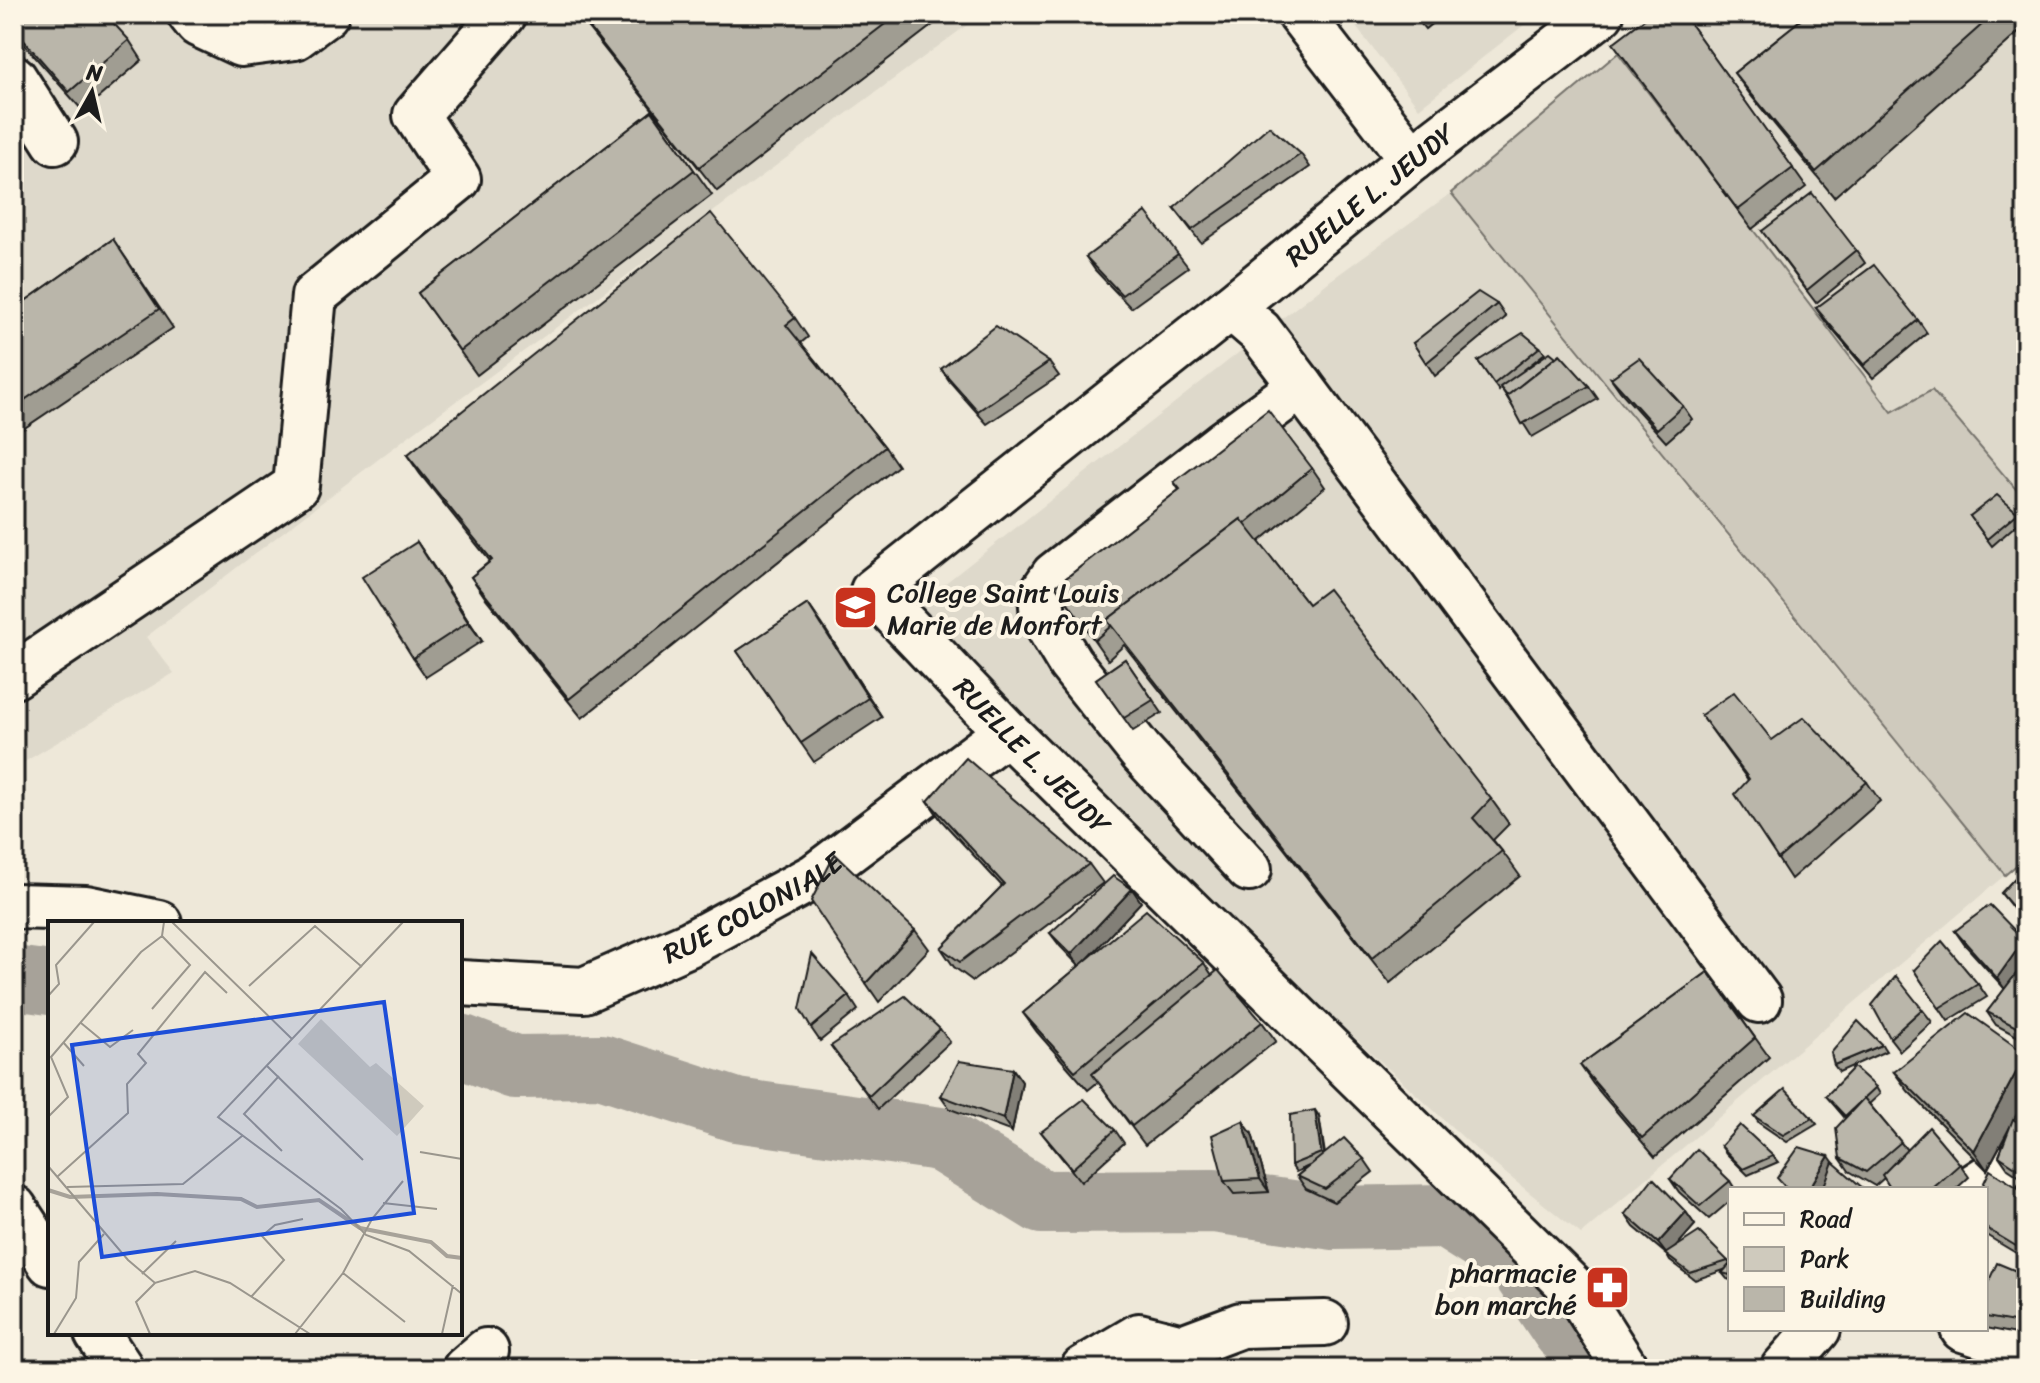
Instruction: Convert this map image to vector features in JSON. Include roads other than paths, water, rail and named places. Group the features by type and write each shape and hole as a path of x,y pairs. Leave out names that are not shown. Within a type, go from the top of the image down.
{"street":[{"path":"190,14 198,24 241,44 295,37 326,14"},
{"path":"14,676 296,486 314,296 458,179 416,115 504,14"},
{"path":"1300,14 1412,159"},
{"name":"RUELLE L. JEUDY","path":"1601,14 1412,159 873,591 1007,732 1578,1293 1617,1354"},
{"path":"14,78 55,142"},
{"path":"1231,307 1260,332 1759,1000"},
{"path":"1249,869 1141,752 1070,663 1043,618 1041,594 1054,575 1301,386"},
{"name":"RUE COLONIALE","path":"462,983 584,990 689,944 815,876 1007,732"},
{"path":"14,906 86,908 149,921"},
{"path":"1083,1369 1139,1336 1182,1347 1241,1325 1325,1323"},
{"path":"1783,1369 1816,1331"},
{"path":"1969,1331 2026,1349"},
{"path":"98,1335 121,1369"}],"waterway":[{"path":"14,978 48,983"},
{"path":"462,1047 515,1067 601,1066 736,1110 940,1139 1042,1202 1214,1201 1334,1218 1445,1216 1518,1262 1564,1330 1611,1369"}],"place":[{"name":"College Saint Louis Marie de Monfort","path":"856,608"},
{"name":"pharmacie bon marché","path":"1608,1288"}]}
